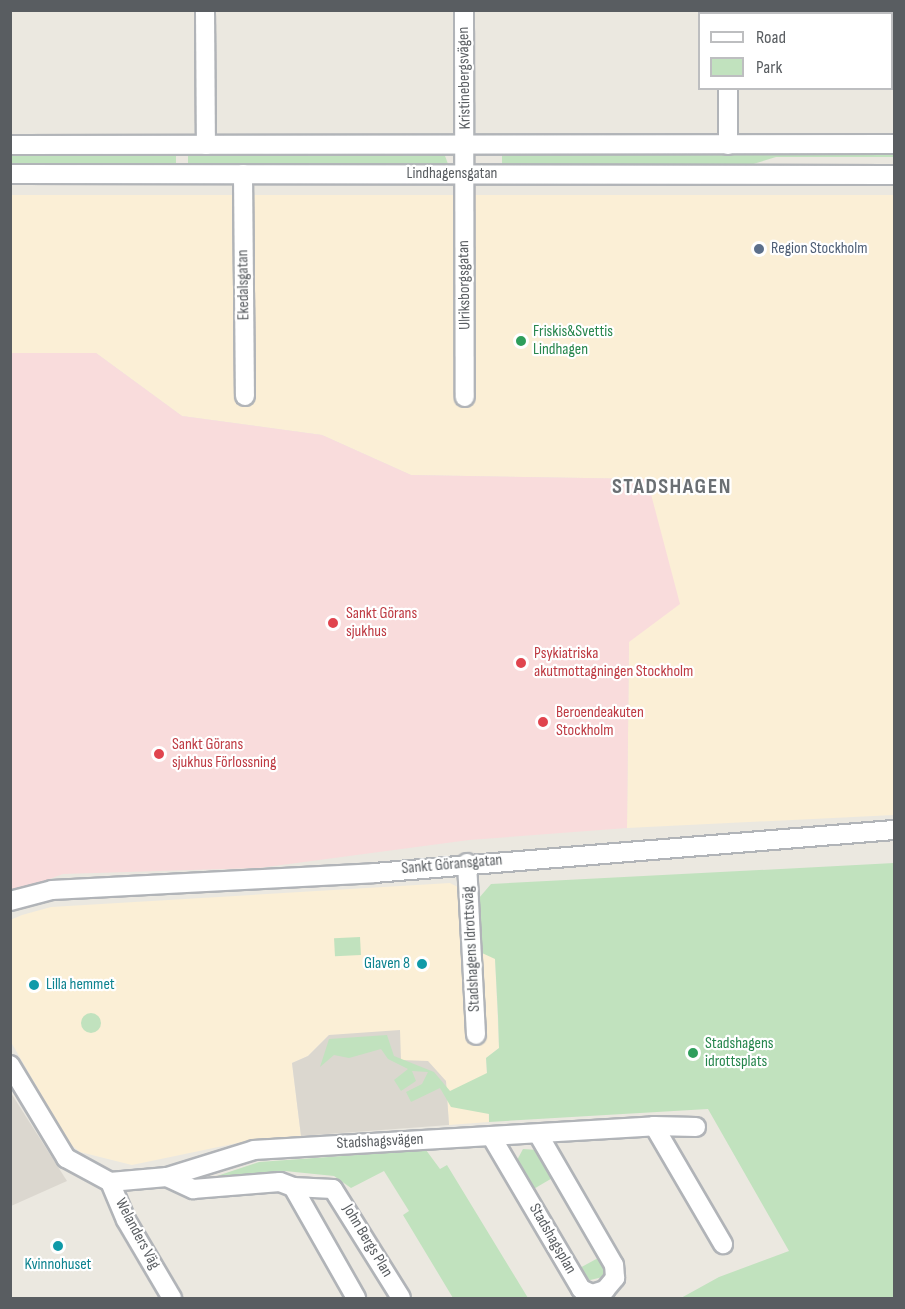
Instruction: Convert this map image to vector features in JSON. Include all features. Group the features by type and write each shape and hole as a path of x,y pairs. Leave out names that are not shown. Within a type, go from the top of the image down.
{"street":[{"path":"205,10 206,145"},
{"name":"Kristinebergsvägen","path":"464,10 465,174"},
{"path":"728,90 728,144"},
{"name":"Lindhagensgatan","path":"10,145 894,144"},
{"name":"Lindhagensgatan","path":"10,174 894,175"},
{"name":"Ekedalsgatan","path":"243,174 245,396"},
{"name":"Ulriksborgsgatan","path":"465,174 465,397"},
{"name":"Sankt Göransgatan","path":"10,901 52,890 374,873 467,863 894,830"},
{"name":"Stadshagens Idrottsväg","path":"467,863 476,1035"},
{"name":"Welanders Väg","path":"10,1065 66,1158 110,1182 126,1220 172,1299"},
{"path":"654,1126 723,1244"},
{"name":"Stadshagsvägen","path":"110,1182 167,1178 254,1150 654,1126 696,1127"},
{"name":"Stadshagsplan","path":"491,1136 581,1289 592,1294 605,1290 615,1278 614,1265 538,1134"},
{"name":"John Bergs Plan","path":"167,1178 193,1189 280,1182 293,1187 333,1189 400,1299"},
{"path":"293,1187 356,1299"}],"shaded area":[{"path":"10,195 894,195 894,815 627,828 629,642 647,479 411,475 322,435 182,416 96,353 11,353"},
{"name":"Sankt Görans sjukhus","path":"10,353 96,353 182,416 322,435 411,475 647,479 680,604 629,642 627,828 469,840 259,868 63,874 11,893"},
{"path":"450,883 479,898 482,952 495,958 499,1048 486,1058 489,1122 449,1125 446,1081 329,1035 308,1056 292,1063 301,1136 252,1140 132,1165 80,1152 70,1144 11,1042 10,920 22,915 51,907"},
{"path":"400,1030 401,1060 428,1061 446,1081 449,1125 301,1136 292,1063 308,1056 329,1035"},
{"path":"11,1093 67,1181 10,1206"}],"green space":[{"path":"502,152 894,152 894,157 776,157 747,166 502,166"},
{"path":"10,153 176,153 176,167 10,167"},
{"path":"188,153 444,153 448,164 188,167"},
{"name":"Stadshagens idrottsplats","path":"894,863 894,1298 681,1298 719,1277 789,1251 708,1109 489,1122 489,1114 451,1107 440,1088 411,1102 406,1092 422,1084 428,1072 412,1071 416,1081 401,1091 394,1080 408,1069 388,1059 381,1049 349,1058 334,1055 320,1067 329,1039 387,1035 394,1056 434,1072 450,1091 487,1073 486,1058 499,1048 498,1016 495,959 482,953 479,898 491,884"},
{"path":"360,937 361,955 335,956 334,938"},
{"path":"91,1013 98,1016 101,1023 98,1030 91,1033 84,1030 81,1023 84,1016"},
{"path":"523,1149 537,1150 554,1177 532,1190 516,1162"},
{"path":"426,1150 440,1169 447,1165 528,1298 453,1298 403,1215 409,1211 384,1171 351,1188 334,1176 285,1171 211,1178 259,1162"},
{"path":"600,1257 606,1267 603,1277 586,1281 576,1270"}],"place":[{"name":"Region Stockholm","path":"759,249"},
{"name":"Friskis&Svettis Lindhagen","path":"521,341"},
{"name":"Sankt Görans sjukhus","path":"333,623"},
{"name":"Psykiatriska akutmottagningen Stockholm","path":"521,663"},
{"name":"Beroendeakuten Stockholm","path":"543,722"},
{"name":"Sankt Görans sjukhus Förlossning","path":"159,754"},
{"name":"Glaven 8","path":"422,964"},
{"name":"Lilla hemmet","path":"34,985"},
{"name":"Stadshagens idrottsplats","path":"693,1053"},
{"name":"Kvinnohuset","path":"58,1246"}],"district":[{"name":"STADSHAGEN","path":"672,487"}]}
